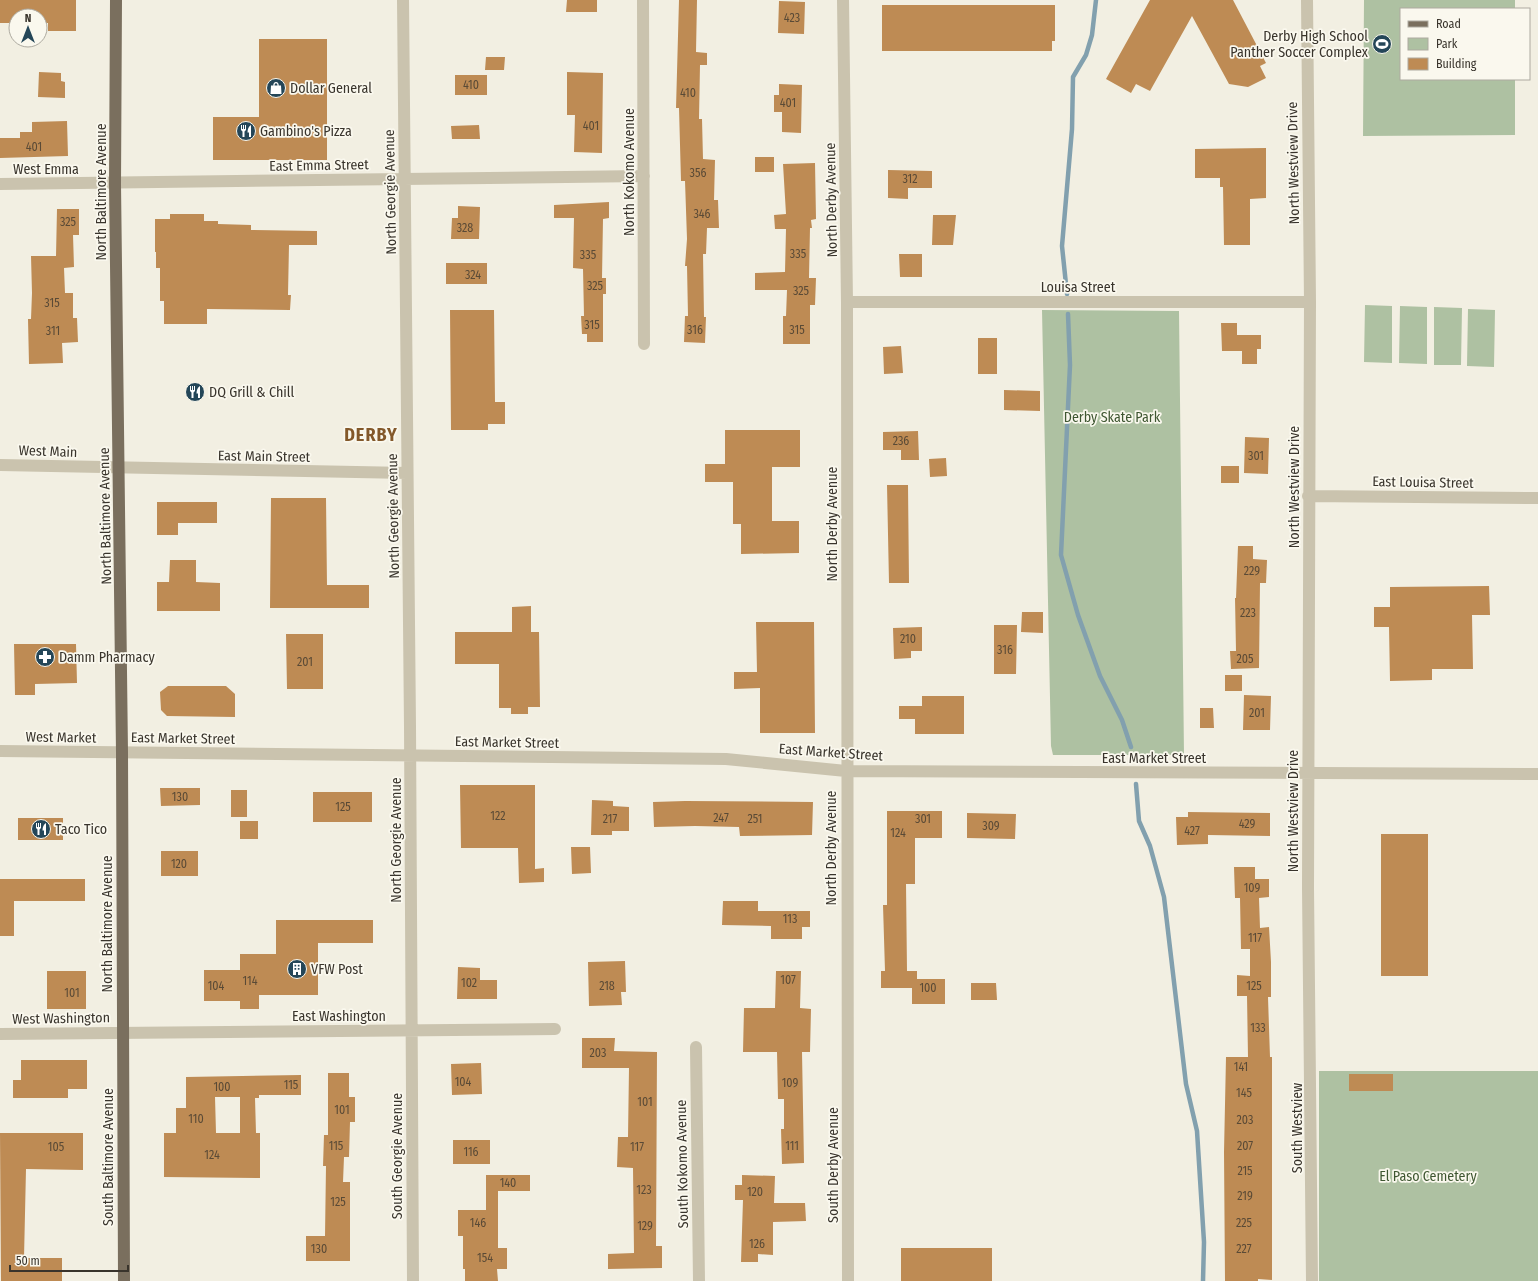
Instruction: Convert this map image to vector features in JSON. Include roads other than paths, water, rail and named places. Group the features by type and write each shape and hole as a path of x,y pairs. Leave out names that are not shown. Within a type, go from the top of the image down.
{"main road":[{"name":"North Baltimore Avenue","path":"116,0 115,184 120,468 122,1032"},
{"name":"South Baltimore Avenue","path":"122,1032 124,1281"}],"street":[{"name":"North Georgie Avenue","path":"403,0 408,473 411,1031"},
{"name":"North Kokomo Avenue","path":"643,0 644,344"},
{"name":"North Derby Avenue","path":"843,0 847,302 846,1048"},
{"name":"North Westview Drive","path":"1306,0 1310,302 1308,496 1309,974"},
{"name":"East Emma Street","path":"115,184 405,178 644,176"},
{"name":"West Emma","path":"0,184 115,184"},
{"name":"Louisa Street","path":"847,302 1310,302"},
{"name":"West Main","path":"0,465 120,468"},
{"name":"East Main Street","path":"120,468 408,473"},
{"name":"East Louisa Street","path":"1308,496 1538,498"},
{"name":"West Market","path":"0,751 122,752"},
{"name":"East Market Street","path":"122,752 726,759 846,771 1538,774"},
{"name":"South Westview","path":"1309,974 1312,1095 1312,1281"},
{"name":"East Washington","path":"122,1032 555,1029"},
{"name":"South Georgie Avenue","path":"411,1031 412,1281"},
{"name":"West Washington","path":"0,1034 122,1032"},
{"name":"South Kokomo Avenue","path":"696,1047 699,1281"},
{"name":"South Derby Avenue","path":"846,1048 848,1134 848,1281"}],"waterway":[{"path":"1067,294 1062,246 1072,129 1073,77 1086,55 1092,35 1096,0"},
{"path":"1068,314 1070,365 1061,555 1078,615 1100,676 1122,720 1131,747"},
{"path":"1136,784 1139,821 1150,846 1164,897 1186,1084 1197,1131 1204,1242 1203,1281"}],"place":[{"name":"Derby High School Panther Soccer Complex","path":"1382,44"},
{"name":"Dollar General","path":"276,88"},
{"name":"Gambino's Pizza","path":"246,131"},
{"name":"DQ Grill & Chill","path":"195,392"},
{"name":"Damm Pharmacy","path":"45,657"},
{"name":"Taco Tico","path":"41,829"},
{"name":"VFW Post","path":"297,969"}],"district":[{"name":"DERBY","path":"371,435"}],"park label":[{"name":"Derby Skate Park","path":"1112,417"},
{"name":"El Paso Cemetery","path":"1428,1176"}]}
